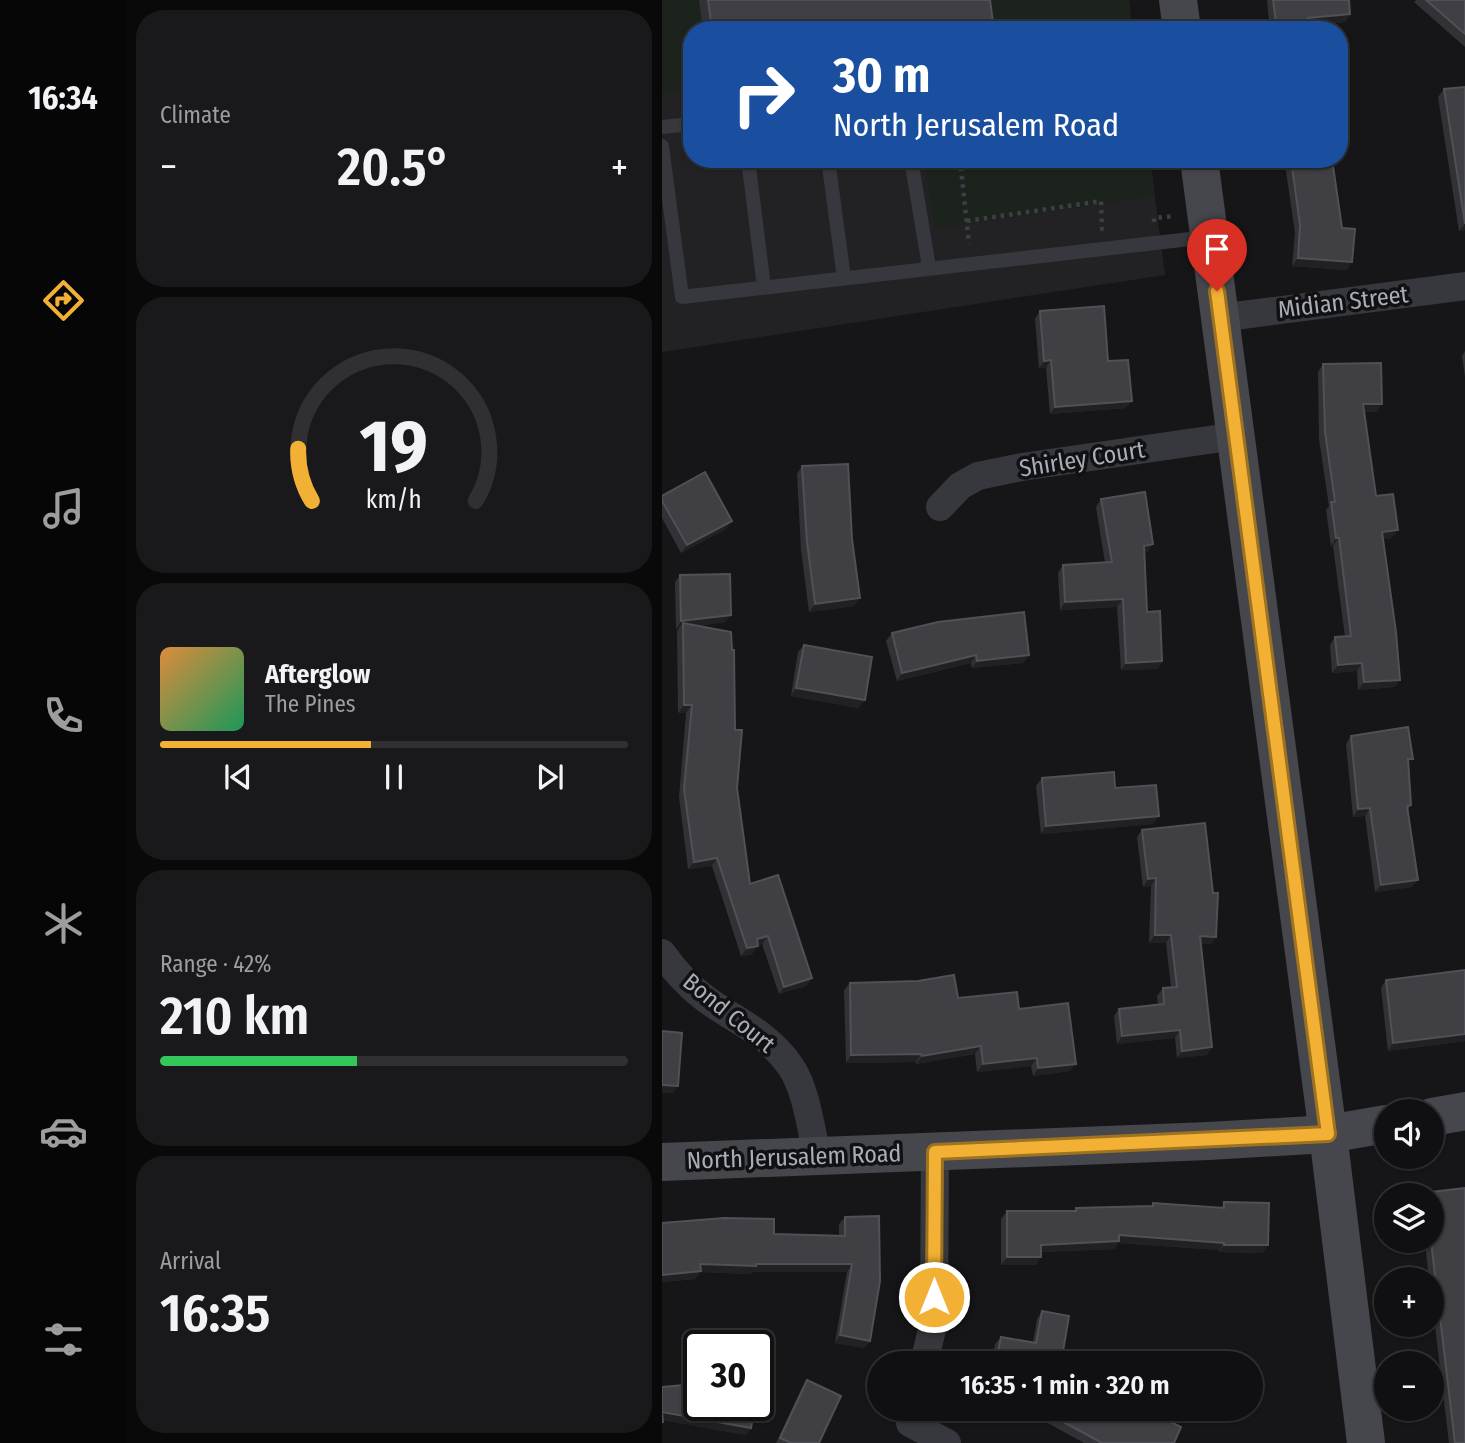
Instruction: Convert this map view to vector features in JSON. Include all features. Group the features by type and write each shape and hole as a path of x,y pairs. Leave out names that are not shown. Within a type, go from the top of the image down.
{"main road":[{"path":"1178,0 1181,21"},
{"path":"1200,168 1328,1134 1366,1443"},
{"path":"1444,1114 1465,1111"},
{"name":"North Jerusalem Road","path":"662,1162 1328,1134 1374,1126"}],"street":[{"name":"Midian Street","path":"1220,318 1465,286"},
{"name":"Shirley Court","path":"940,506 960,486 978,476 1022,467 1236,436"},
{"name":"Bond Court","path":"662,953 670,965 706,999 762,1034 792,1068 801,1090 817,1155"},
{"path":"927,1351 934,1321 935,1152"},
{"path":"907,1425 947,1443"}],"lane":[{"path":"662,127 683,125"},
{"path":"662,146 682,297 929,267 1208,225"},
{"path":"749,168 764,287"},
{"path":"829,168 844,278"},
{"path":"912,168 929,267"}],"path":[{"path":"961,168 969,248"},
{"path":"967,221 1101,201 1102,229 1115,227"},
{"path":"1142,224 1155,222 1154,218 1208,225"}],"shaded area":[{"path":"662,0 1129,0 1131,21 683,21 683,168 1151,168 1165,275 662,352"},
{"path":"662,0 700,0 703,21 683,21 683,89 662,95"},
{"path":"988,0 1129,0 1131,21 991,21"},
{"path":"925,168 1151,168 1155,196 935,229"}],"building":[{"path":"708,0 990,0 993,21 711,21"},
{"path":"1273,0 1349,0 1350,14 1308,18 1308,21 1276,21"},
{"path":"1426,0 1465,0 1465,34"},
{"path":"1465,87 1465,224 1444,89"},
{"path":"1292,168 1333,168 1342,228 1355,229 1352,262 1298,258 1300,225"},
{"path":"1104,306 1108,361 1128,360 1132,401 1055,407 1051,360 1044,361 1040,311"},
{"path":"1381,363 1382,404 1363,404 1376,496 1393,494 1398,530 1382,532 1400,680 1364,682 1362,663 1338,665 1335,637 1351,636 1339,538 1336,538 1331,502 1335,502 1325,432 1323,364"},
{"path":"848,464 852,539 860,598 815,604 807,542 802,466"},
{"path":"705,472 732,521 687,545 662,501 662,496"},
{"path":"1145,492 1153,544 1144,546 1147,612 1160,611 1162,661 1126,663 1123,599 1065,602 1063,565 1112,562 1101,499"},
{"path":"730,574 731,615 681,621 680,575"},
{"path":"1024,612 1029,655 977,661 976,655 902,673 892,633 938,622"},
{"path":"683,623 731,632 734,650 735,730 742,730 737,788 750,884 778,875 812,978 784,987 768,936 757,939 758,946 747,948 717,858 694,862 684,789 692,705 684,705"},
{"path":"804,645 872,657 865,700 796,688"},
{"path":"1408,727 1413,759 1408,759 1411,805 1407,806 1418,880 1381,885 1370,808 1358,809 1351,736"},
{"path":"1114,772 1115,788 1156,785 1159,816 1046,826 1042,778"},
{"path":"1205,823 1213,893 1218,893 1216,937 1200,936 1212,1047 1182,1051 1180,1030 1122,1036 1119,1009 1164,1004 1163,988 1177,987 1171,935 1155,935 1156,878 1148,879 1142,830"},
{"path":"1465,970 1465,1034 1393,1043 1386,980"},
{"path":"954,975 958,998 1017,992 1019,1009 1068,1003 1076,1064 1038,1068 1037,1058 983,1064 981,1046 922,1056 851,1055 850,983 918,981"},
{"path":"662,1031 682,1033 678,1086 662,1085"},
{"path":"1465,1188 1465,1443 1455,1443 1442,1337 1444,1267 1434,1267 1432,1253 1444,1253 1444,1190"},
{"path":"1224,1202 1269,1203 1268,1245 1224,1245 1119,1235 1119,1241 1041,1245 1041,1257 1007,1257 1007,1211 1076,1211 1076,1208 1153,1206 1153,1203 1224,1208"},
{"path":"879,1216 880,1281 870,1341 840,1335 852,1264 700,1264 701,1271 662,1275 662,1223 724,1218 774,1219 774,1234 845,1236 845,1217"},
{"path":"1042,1311 1069,1316 1063,1351 998,1351 1001,1337 1036,1343"},
{"path":"807,1380 841,1396 819,1443 791,1443 780,1438"},
{"path":"683,1385 683,1416 662,1412 662,1387"},
{"path":"712,1421 752,1421 751,1428"},
{"path":"1062,1421 1169,1421 1181,1427 1174,1443 1102,1443"}],"route":[{"path":"934,1297 935,1152 1328,1134 1217,291"}]}
